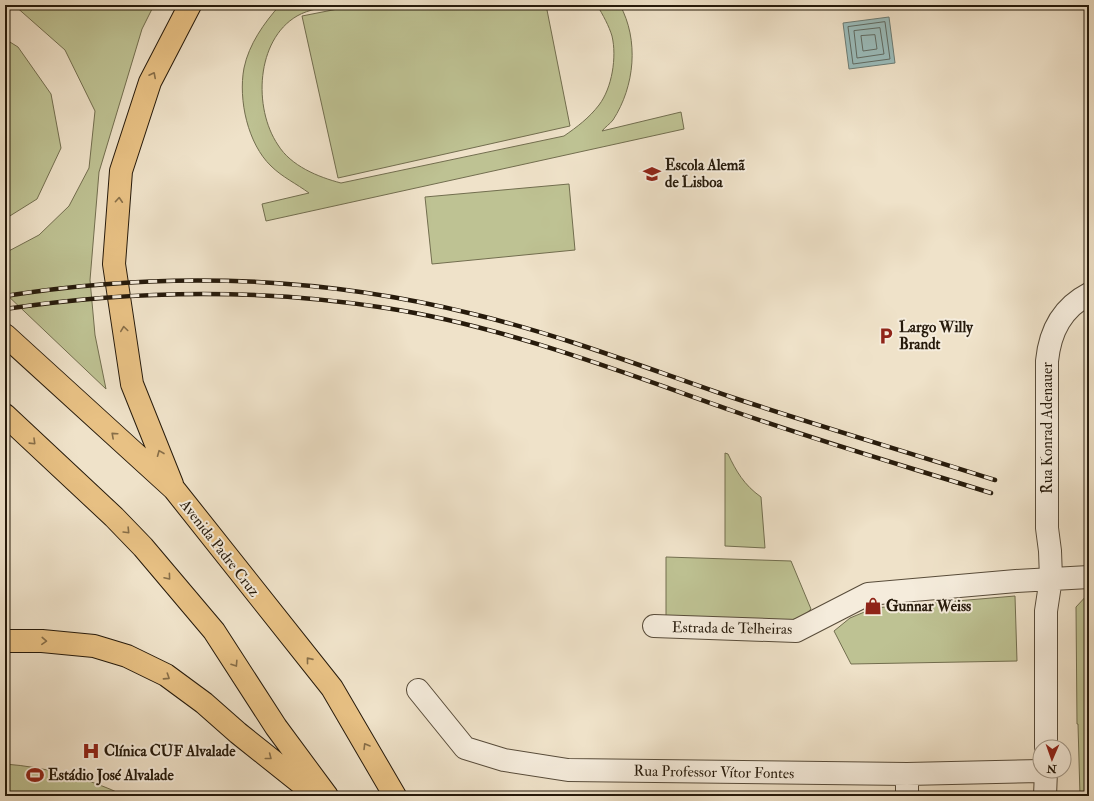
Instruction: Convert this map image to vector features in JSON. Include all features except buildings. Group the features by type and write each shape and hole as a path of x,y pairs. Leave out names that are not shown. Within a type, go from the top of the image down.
{"highway":[{"path":"174,489 132,384 114,264 121,171 150,82 190,5"},
{"name":"Avenida Padre Cruz","path":"5,335 174,489 286,632 332,688 395,796"},
{"path":"5,415 114,517 143,547 214,631 276,727 327,796"},
{"path":"5,641 42,641 94,646 127,656 140,662 166,675 204,703 238,733 318,796"}],"street":[{"name":"Rua Konrad Adenauer","path":"1046,739 1046,611 1051,578 1050,550 1047,528 1048,346 1058,321 1066,310 1089,294"},
{"name":"Estrada de Telheiras","path":"654,626 796,631 868,594 1051,578 1089,577"},
{"name":"Rua Professor Vítor Fontes","path":"418,690 465,748 504,760 568,770 906,774 1032,771"},
{"path":"906,774 907,796"},
{"path":"1046,779 1046,796"}],"green space":[{"path":"14,5 154,5 142,29 99,172 90,280 95,335 106,389 5,293 5,253 39,235 69,206 89,168 95,111 65,50"},
{"path":"280,5 335,5 311,10 297,16 283,27 273,41 266,58 262,94 270,130 283,152 306,170 332,181 341,183 564,136 583,122 595,110 603,98 610,81 614,63 612,36 606,20 597,5 620,5 630,33 632,48 630,78 626,93 613,120 602,131 681,112 684,129 266,221 262,204 309,193 280,174 263,157 251,134 244,107 242,80 246,59 258,34"},
{"path":"358,5 546,5 570,126 338,178 302,16"},
{"path":"5,39 18,47 51,94 61,148 37,199 5,219"},
{"path":"569,184 575,250 432,264 425,197"},
{"path":"725,453 728,454 737,472 745,483 761,497 765,548 725,546"},
{"path":"666,557 791,561 811,609 794,625 666,621"},
{"path":"1089,593 1089,796 1080,796 1077,724 1076,607"},
{"path":"1015,596 1017,661 851,664 834,631 850,618 874,608"},
{"name":"Estádio José Alvalade","path":"5,764 20,765 66,774 97,784 125,796 5,796"}],"water":[{"path":"889,17 895,63 849,69 843,23"}],"railway":[{"path":"5,296 64,288 122,283 240,281 299,285 415,301 506,322 603,352 764,408 995,480"},
{"path":"5,309 100,298 196,294 291,297 386,308 430,316 518,338 605,366 797,433 991,493"}],"place":[{"name":"Escola Alemã de Lisboa","path":"652,174"},
{"name":"Largo Willy Brandt","path":"886,336"},
{"name":"Gunnar Weiss","path":"873,606"},
{"name":"Clínica CUF Alvalade","path":"91,751"},
{"name":"Estádio José Alvalade","path":"35,775"}]}
